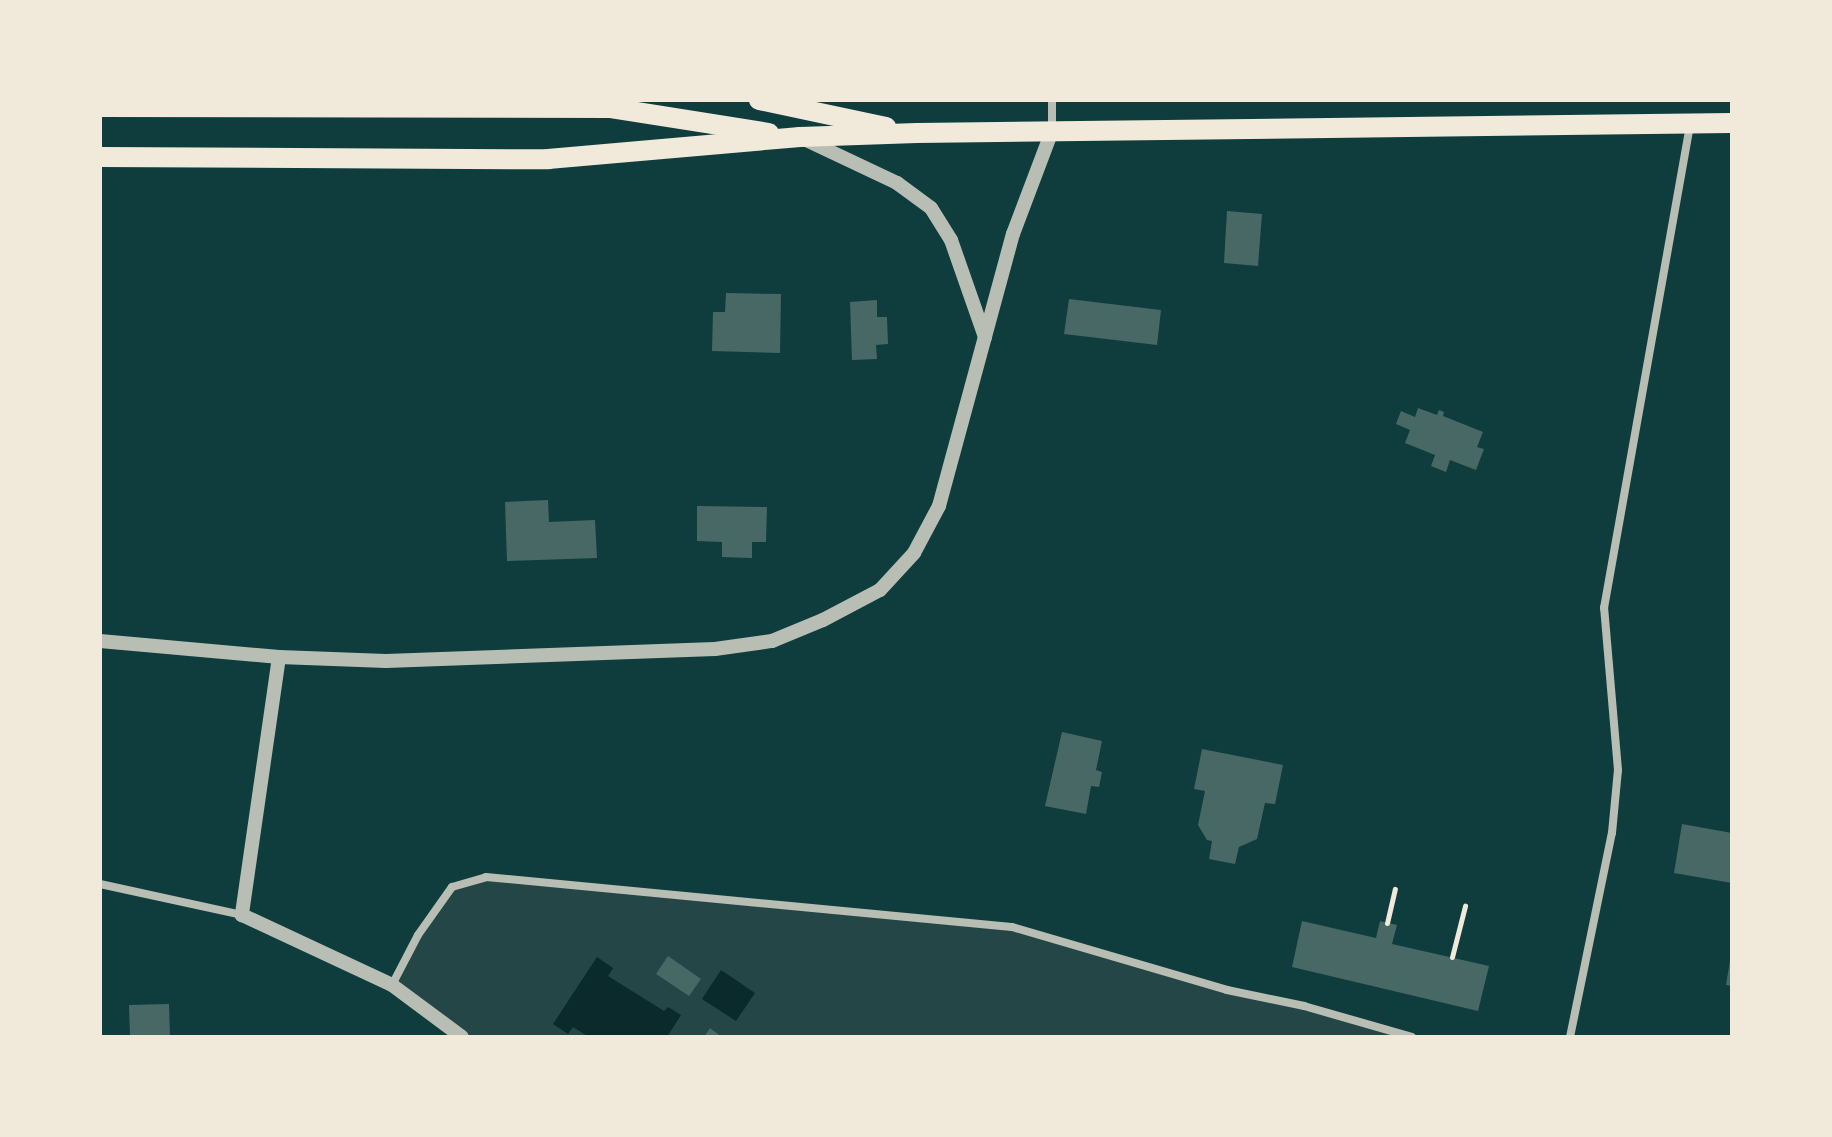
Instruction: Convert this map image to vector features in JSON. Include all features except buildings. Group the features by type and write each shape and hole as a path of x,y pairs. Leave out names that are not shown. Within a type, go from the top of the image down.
{"main road":[{"path":"759,100 917,133"},
{"path":"100,107 611,108 800,137"},
{"path":"100,157 548,159 800,137 917,133 1732,123"}],"street":[{"path":"100,641 279,657 418,661 715,649 772,641 823,620 880,590 914,553 939,506 1013,234 1052,131 1052,100"},
{"path":"1570,1037 1612,833 1618,770 1604,608 1690,123"},
{"path":"800,137 897,183 931,208 951,240 985,337"},
{"path":"242,915 279,657"},
{"path":"392,985 418,935 452,887 486,877 1012,927 1227,990 1304,1006 1412,1037"},
{"path":"100,884 242,915 392,985 462,1037"}],"path":[{"path":"1387,923 1395,889"},
{"path":"1452,957 1465,906"}],"shaded area":[{"path":"486,877 1012,927 1412,1037 462,1037 392,985 452,887"},
{"path":"597,957 613,968 608,976 664,1011 668,1007 681,1015 667,1037 589,1037 573,1027 568,1034 553,1024"},
{"path":"721,970 755,993 736,1021 702,999"}]}
